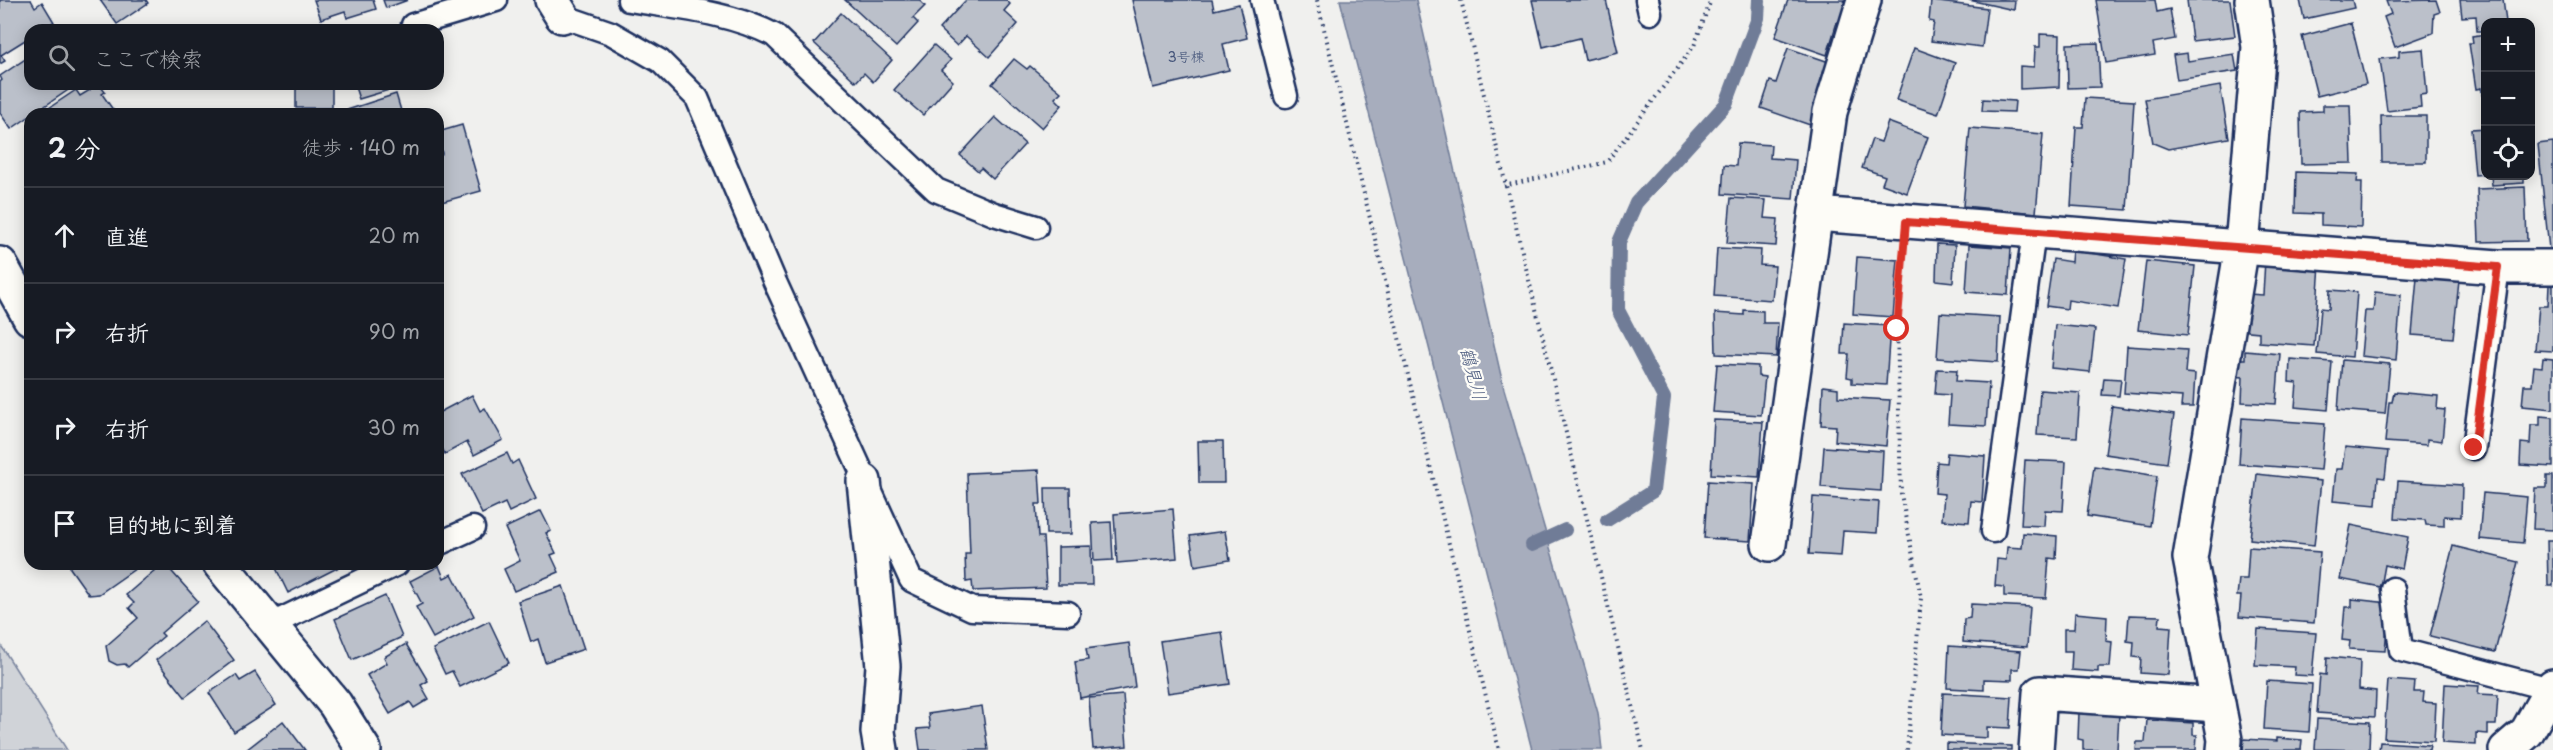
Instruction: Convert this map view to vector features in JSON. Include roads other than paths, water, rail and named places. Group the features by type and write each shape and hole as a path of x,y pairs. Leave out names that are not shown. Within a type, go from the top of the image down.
{"street":[{"path":"1769,544 1830,112 1864,0"},
{"path":"2224,750 2218,705 2190,558 2242,246 2259,47 2252,0"},
{"path":"1816,214 2498,267 2553,267"},
{"path":"0,264 24,307"},
{"path":"864,481 883,666 878,732 881,750"},
{"path":"225,570 335,704 364,750"},
{"path":"2506,750 2527,732 2551,688"},
{"path":"2036,750 2040,693 2218,705"}],"lane":[{"path":"416,24 496,0"},
{"path":"629,0 747,22 774,35 936,190 994,214 1036,227"},
{"path":"1262,0 1286,96"},
{"path":"557,8 611,33 660,61 697,98 864,481 911,580 972,609 1068,613"},
{"path":"1993,531 2034,232"},
{"path":"2474,448 2498,267"},
{"path":"444,541 473,528"},
{"path":"270,625 385,570"},
{"path":"2393,589 2401,650 2551,688"}],"water":[{"name":"鶴見川","path":"1340,0 1416,0 1504,389 1598,713 1602,750 1532,750"}],"waterway":[{"path":"1607,520 1653,491 1664,398 1618,310 1619,242 1636,203 1726,104 1758,18 1759,0"},
{"path":"1532,545 1565,530"}]}
